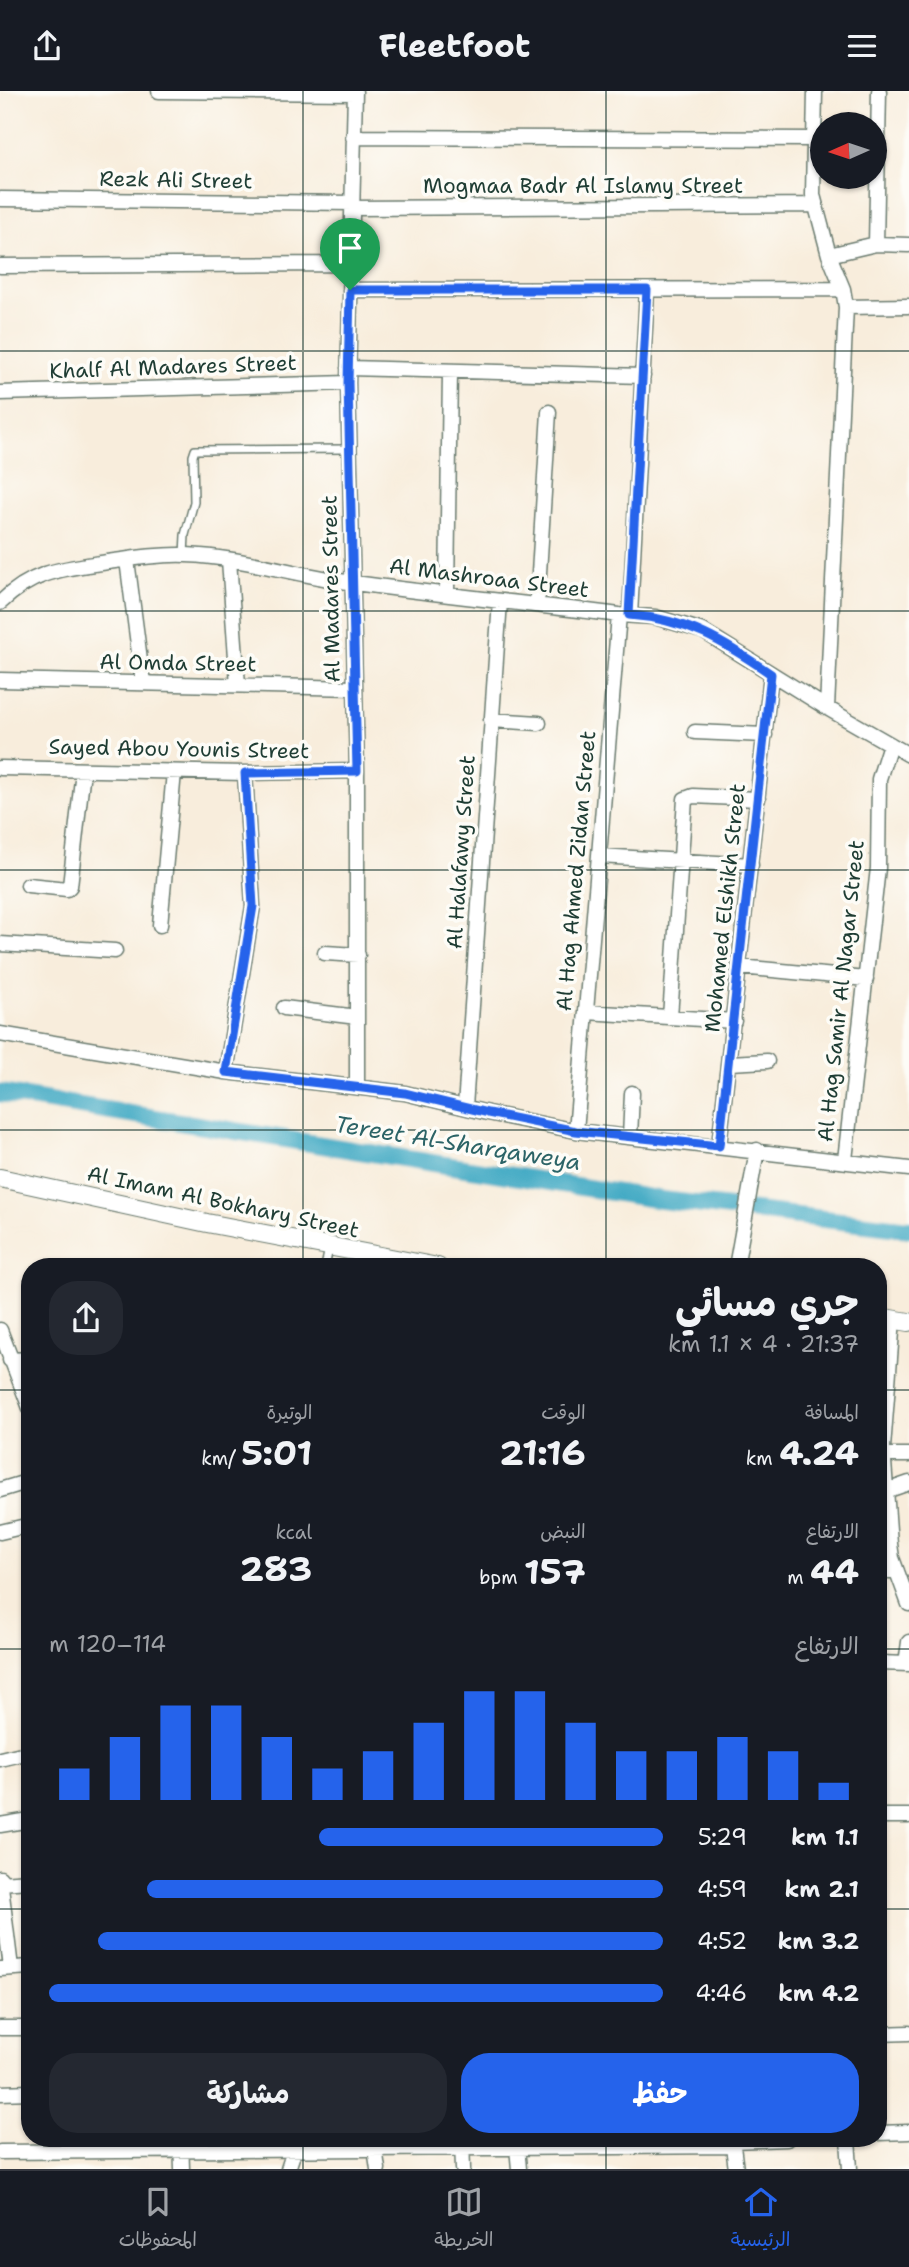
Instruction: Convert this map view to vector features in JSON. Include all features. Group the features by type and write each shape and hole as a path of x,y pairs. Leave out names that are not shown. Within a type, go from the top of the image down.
{"street":[{"path":"159,91 355,92"},
{"path":"815,91 815,112"},
{"path":"876,244 879,91"},
{"name":"Al Madares Street","path":"355,92 348,383 357,771 358,1086"},
{"path":"353,137 810,139"},
{"path":"815,189 815,205 829,255 844,289 846,306 827,708"},
{"name":"Rezk Ali Street","path":"0,199 352,205"},
{"name":"Mogmaa Badr Al Islamy Street","path":"352,205 815,205"},
{"path":"829,255 876,244 909,245"},
{"path":"0,266 350,264"},
{"path":"350,290 844,289"},
{"name":"Al Hag Ahmed Zidan Street","path":"576,1131 599,856 624,615 647,290"},
{"path":"846,306 909,306"},
{"path":"348,368 643,376"},
{"path":"447,594 450,372"},
{"name":"Khalf Al Madares Street","path":"0,393 348,383"},
{"path":"537,605 549,412"},
{"name":"Al Mashroaa Street","path":"0,603 15,589 43,573 127,560 184,555 229,560 352,583 655,617 703,631 909,755"},
{"path":"127,560 143,683"},
{"path":"229,560 238,685"},
{"name":"Al Halafawy Street","path":"465,1107 500,601"},
{"name":"Mohamed Elshikh Street","path":"719,1146 771,674"},
{"name":"Al Omda Street","path":"0,680 355,688"},
{"path":"491,720 539,723"},
{"path":"695,732 765,734"},
{"name":"Al Hag Samir Al Nagar Street","path":"845,1160 878,868 878,779 890,744"},
{"name":"Sayed Abou Younis Street","path":"0,768 245,773 357,771"},
{"path":"28,885 66,889 70,886 83,770"},
{"path":"160,925 174,772"},
{"path":"226,1072 253,906 245,773"},
{"path":"670,1017 683,805 688,796 758,800"},
{"path":"599,856 751,865"},
{"path":"0,944 116,951"},
{"path":"325,953 358,955"},
{"path":"740,967 866,979"},
{"path":"284,1008 358,1017"},
{"path":"586,1012 734,1021"},
{"path":"0,1034 226,1072 405,1093 576,1131 909,1168"},
{"path":"729,1063 767,1062"},
{"path":"629,1137 632,1093"},
{"path":"737,1258 757,1150"},
{"name":"Al Imam Al Bokhary Street","path":"0,1178 381,1258"},
{"path":"887,1399 893,1319"},
{"path":"0,1330 21,1386"},
{"path":"10,1360 21,1359"},
{"path":"887,1455 909,1455"},
{"path":"887,1490 909,1483"},
{"path":"0,1490 21,1484"},
{"path":"887,1524 897,1571 909,1604"},
{"path":"0,1532 21,1527"},
{"path":"887,1571 897,1571"},
{"path":"887,1663 908,1664 909,1642"},
{"path":"0,1759 21,1754"},
{"path":"887,1816 909,1816"},
{"path":"0,1825 21,1822"},
{"path":"6,1969 0,1881 21,1881"},
{"path":"0,2028 21,2028"},
{"path":"887,2034 909,2033"},
{"path":"0,2093 21,2092"},
{"path":"887,2132 909,2131"},
{"path":"0,2152 129,2147"},
{"path":"181,2147 182,2169"},
{"path":"288,2169 294,2147"},
{"path":"355,2147 392,2147"},
{"path":"462,2147 463,2169"},
{"path":"517,2147 519,2169"},
{"path":"733,2147 736,2169"},
{"path":"849,2147 850,2169"},
{"path":"375,2148 379,2169"}],"lane":[{"path":"184,555 185,535 194,502 195,450 349,449"},
{"path":"327,1258 330,1247"}],"waterway":[{"name":"Tereet Al-Sharqaweya","path":"0,1093 662,1200 909,1229"}],"route":[{"path":"350,290 647,290 629,615 655,617 703,631 771,674 719,1146 576,1131 405,1093 226,1072 253,906 245,773 357,771 348,383 350,290"}]}
